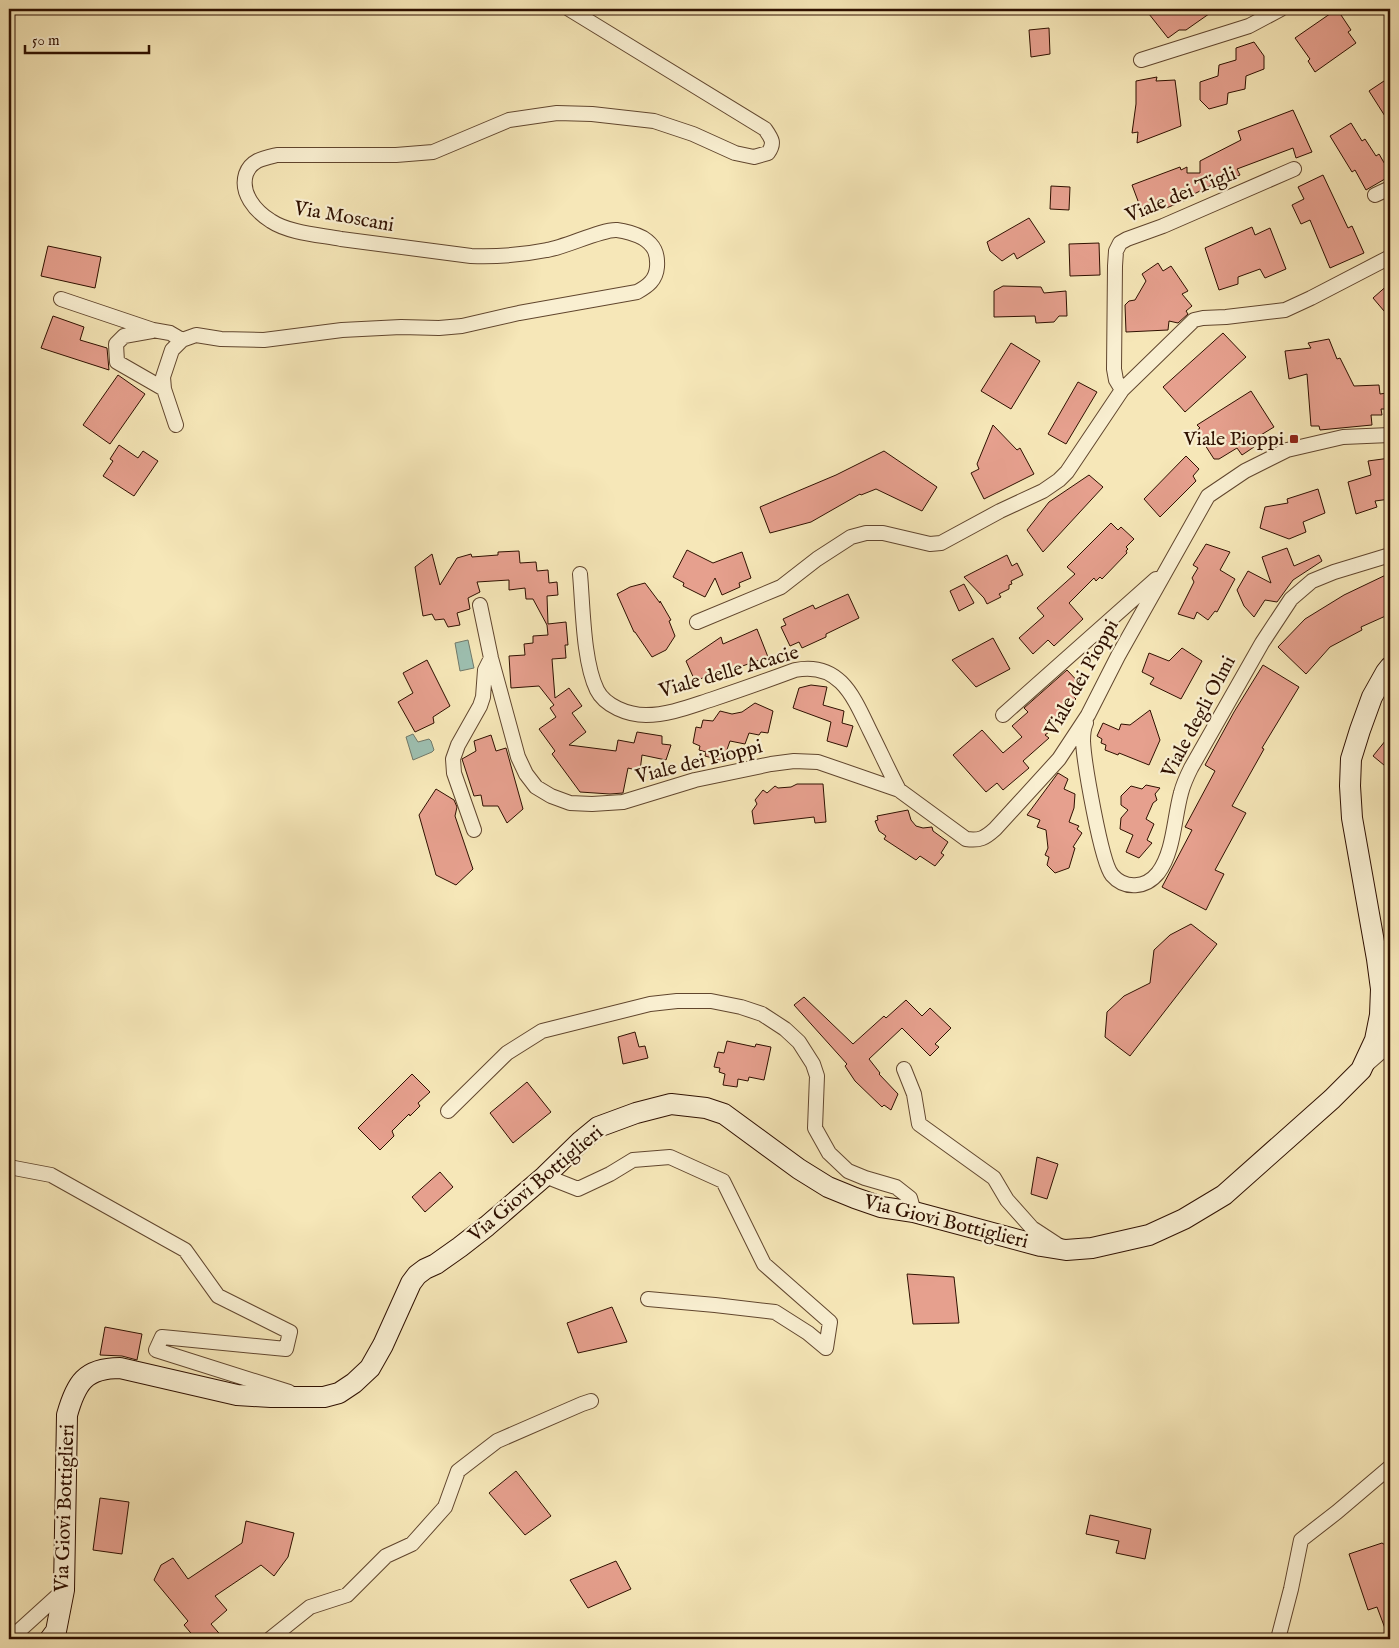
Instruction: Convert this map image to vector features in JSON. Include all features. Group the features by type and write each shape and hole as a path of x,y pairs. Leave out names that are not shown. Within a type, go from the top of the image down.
{"street":[{"name":"Via Moscani","path":"182,340 196,335 221,339 264,340 342,330 462,326 519,313 637,292 651,284 657,272 658,259 655,248 636,234 616,230 549,250 497,257 471,256 311,234 288,228 271,221 253,205 245,194 244,183 247,173 252,164 262,158 277,155 396,155 433,152 509,120 557,113 592,114 654,121 693,134 735,153 754,157 768,153 772,146 771,137 765,129 569,9"},
{"path":"1141,60 1249,26 1281,9"},
{"name":"Viale dei Tigli","path":"1122,390 1116,380 1114,369 1116,250 1120,243 1294,169"},
{"path":"1375,194 1390,188"},
{"path":"697,622 781,587 817,559 851,537 866,533 883,533 930,544 941,543 1000,511 1044,491 1067,472 1122,390 1194,320 1285,310 1390,257"},
{"path":"61,299 153,330 170,333 182,340 172,350 163,377 164,389 176,425"},
{"path":"153,330 124,336 116,344 117,362 164,389"},
{"name":"Viale dei Pioppi","path":"480,605 491,658 518,757 526,774 536,787 551,796 570,803 623,802 695,780 794,761 818,762 899,790 966,839 978,841 987,837 995,829 1059,758 1088,715 1164,572 1208,496 1245,471 1288,450 1343,437 1390,435"},
{"name":"Viale degli Olmi","path":"1088,715 1083,742 1102,851 1112,874 1121,882 1129,885 1139,885 1150,881 1164,864 1181,790 1190,768 1262,643 1291,599 1312,581 1334,572 1390,555"},
{"path":"1002,715 1164,572"},
{"name":"Viale delle Acacie","path":"580,574 590,672 602,699 632,713 646,715 684,709 795,670 813,668 826,671 837,678 854,698 899,790"},
{"name":"Viale dei Pioppi","path":"474,830 454,772 453,759 458,745 480,706 483,697 485,670 491,658"},
{"name":"Via Giovi Bottiglieri","path":"50,1639 56,1631 64,1590 67,1415 76,1389 88,1374 107,1368 120,1368 237,1395 307,1398 324,1397 339,1392 354,1383 370,1368 383,1346 407,1292 417,1275 460,1247 545,1176 598,1127 653,1108 671,1104 706,1108 724,1114 799,1169 828,1187 881,1207 914,1212 1041,1246 1066,1250 1092,1248 1149,1235 1184,1219 1224,1195 1332,1099 1361,1070 1375,1040 1380,1015 1381,988 1378,959 1352,818 1350,786 1352,759 1360,730 1372,697 1390,667"},
{"path":"448,1111 507,1053 542,1031 650,1004 711,1001 741,1007 762,1014 785,1028 799,1042 813,1064 817,1076 816,1128 829,1153 848,1171 896,1187 910,1198 914,1212"},
{"path":"1361,1070 1390,1044"},
{"path":"904,1069 914,1094 919,1124 994,1178 1007,1200 1032,1228 1066,1250"},
{"path":"545,1176 578,1189 610,1174 633,1160 670,1158 723,1181 764,1264 830,1322 826,1348 808,1333 774,1312 648,1300"},
{"path":"9,1167 51,1176 185,1250 218,1296 290,1332 286,1350 162,1338 156,1350 307,1398"},
{"path":"270,1639 310,1606 347,1595 386,1556 412,1544 445,1507 458,1471 497,1441 591,1401"},
{"path":"1278,1639 1301,1540 1390,1467"},
{"path":"10,1639 64,1590"}],"shaded area":[{"path":"468,640 474,668 460,671 455,643"},
{"path":"413,734 418,742 429,739 434,750 413,760 406,737"}],"building":[{"path":"1145,9 1216,9 1186,30 1179,30 1168,38"},
{"path":"1337,9 1351,30 1348,32 1356,43 1315,72 1308,61 1310,59 1295,38"},
{"path":"1049,28 1050,54 1031,57 1029,30"},
{"path":"1254,42 1264,56 1264,69 1246,76 1245,89 1228,93 1227,104 1209,109 1200,100 1200,82 1218,76 1219,65 1236,60 1236,48"},
{"path":"1157,77 1156,81 1175,80 1181,126 1137,143 1138,132 1132,133 1136,104 1136,81"},
{"path":"1390,77 1390,124 1369,91"},
{"path":"1293,110 1312,152 1296,158 1293,148 1237,169 1240,175 1227,181 1226,178 1190,196 1191,198 1144,217 1132,185 1180,167 1181,170 1187,167 1187,173 1200,173 1200,161 1241,140 1238,131"},
{"path":"1351,123 1362,141 1365,139 1376,156 1379,154 1390,173 1390,176 1366,190 1355,170 1352,172 1330,136"},
{"path":"1323,175 1348,228 1352,226 1364,253 1330,268 1310,220 1301,224 1292,205 1304,199 1298,187"},
{"path":"1051,186 1070,187 1069,210 1050,209"},
{"path":"1029,218 1045,242 1017,259 1014,253 1002,261 990,251 987,242"},
{"path":"1252,227 1255,235 1270,228 1286,269 1265,278 1260,269 1238,277 1238,284 1219,290 1205,248"},
{"path":"1099,243 1100,275 1070,276 1069,244"},
{"path":"48,246 101,257 95,288 41,276"},
{"path":"1158,263 1163,271 1171,266 1188,291 1182,294 1192,306 1186,311 1188,314 1178,323 1169,321 1168,330 1126,332 1125,305 1129,301 1135,300 1146,281 1142,274"},
{"path":"1390,283 1390,318 1373,298"},
{"path":"1003,286 1041,287 1044,293 1066,291 1067,316 1059,316 1054,322 1036,323 1035,316 994,317 994,291"},
{"path":"53,316 84,327 80,340 107,348 109,370 41,348"},
{"path":"1223,333 1246,357 1185,412 1163,387"},
{"path":"1329,339 1337,359 1340,358 1354,386 1379,385 1380,394 1387,393 1387,409 1381,409 1382,415 1371,415 1372,425 1320,430 1319,426 1311,426 1307,374 1289,379 1285,351 1311,348 1308,343"},
{"path":"1011,343 1040,361 1011,409 981,391"},
{"path":"118,375 145,394 110,444 83,425"},
{"path":"1078,382 1097,392 1066,444 1048,434"},
{"path":"1251,391 1274,427 1251,441 1254,447 1242,455 1237,448 1219,459 1214,459 1196,431 1200,428 1197,425"},
{"path":"993,425 1017,450 1020,448 1034,474 984,499 971,473 979,469 977,464"},
{"path":"119,445 138,458 143,451 158,461 134,496 103,476 113,461 110,459"},
{"path":"884,451 937,487 922,511 876,489 860,494 811,522 770,533 760,507 836,475"},
{"path":"1186,456 1199,469 1193,476 1196,481 1160,517 1144,499"},
{"path":"1390,458 1390,499 1375,501 1377,507 1356,514 1348,482 1371,475 1368,461"},
{"path":"1089,475 1103,487 1043,552 1027,530 1049,502"},
{"path":"1318,489 1325,513 1303,522 1306,532 1289,539 1260,528 1265,507 1288,503 1287,499"},
{"path":"1111,523 1118,530 1121,527 1134,539 1126,547 1128,549 1127,553 1102,579 1100,577 1096,581 1094,578 1069,603 1083,619 1054,646 1048,640 1033,654 1019,638 1044,616 1037,608 1075,574 1067,567"},
{"path":"1206,544 1230,552 1220,570 1235,579 1217,612 1215,611 1208,620 1197,612 1194,619 1178,614 1194,582 1192,578 1198,568 1193,565"},
{"path":"1287,548 1294,566 1319,555 1322,561 1293,580 1277,602 1265,600 1254,617 1244,606 1237,590 1248,571 1271,583 1262,557"},
{"path":"687,550 713,563 742,552 751,578 739,583 740,587 722,595 715,578 705,597 683,586 684,583 673,577"},
{"path":"519,551 520,563 536,562 537,571 548,570 549,583 557,582 558,595 547,596 548,624 566,622 568,645 565,645 566,658 552,659 555,698 569,688 582,706 572,713 586,732 569,745 616,751 618,740 634,743 637,732 662,736 662,744 671,745 666,760 642,755 640,771 628,768 623,793 580,792 552,754 555,751 539,729 556,717 550,708 554,705 539,686 511,688 509,656 525,655 524,644 533,643 533,636 548,635 547,625 533,599 526,599 525,588 509,590 509,580 477,582 480,592 468,598 470,609 457,613 460,625 448,627 444,619 435,620 432,614 423,616 415,567 432,554 440,585 457,558 471,554 472,557 498,555 498,552"},
{"path":"1007,555 1012,566 1017,563 1023,575 1011,581 1012,584 1009,585 1009,589 999,594 1001,597 987,604 984,598 964,577"},
{"path":"1390,573 1390,614 1361,627 1362,630 1330,647 1306,674 1278,647 1305,619 1344,595"},
{"path":"645,583 660,603 660,601 671,620 669,621 675,636 666,650 652,657 634,632 617,594 630,587"},
{"path":"964,584 974,603 959,611 950,591"},
{"path":"848,594 859,618 802,648 799,642 790,646 781,627 786,625 783,619 813,605 815,609"},
{"path":"757,629 768,657 734,669 734,673 708,683 705,677 695,681 686,661 721,637 723,644"},
{"path":"993,638 1010,669 976,687 952,660"},
{"path":"1182,648 1202,661 1181,699 1150,684 1154,678 1142,672 1149,653 1169,661"},
{"path":"427,660 450,706 433,717 434,723 415,732 398,702 413,693 403,673"},
{"path":"1263,665 1299,687 1262,748 1264,749 1232,806 1246,813 1215,870 1224,874 1206,910 1162,887 1192,830 1185,827 1215,771 1205,765 1234,712"},
{"path":"1067,670 1083,687 1073,696 1076,699 1065,708 1067,711 1046,730 1049,732 1045,735 1049,738 1023,761 1029,768 1003,790 997,783 986,792 953,755 982,730 1003,753 1022,737 1012,726 1028,712 1024,708"},
{"path":"811,685 827,687 823,705 844,711 842,723 853,726 847,747 827,741 831,722 793,708 799,688"},
{"path":"755,703 773,711 768,733 761,732 759,735 749,733 745,744 730,741 723,761 705,756 706,752 699,750 700,746 693,743 696,727 701,728 703,720 713,721 720,711 732,714 742,712"},
{"path":"1150,710 1160,740 1149,765 1119,753 1118,755 1105,750 1106,745 1101,743 1102,739 1097,736 1103,723 1119,730 1121,724 1130,725"},
{"path":"491,735 496,751 506,748 523,809 507,823 498,806 483,806 481,795 474,796 462,759 476,751 474,741"},
{"path":"1390,735 1390,770 1373,756"},
{"path":"1058,773 1068,779 1064,789 1075,794 1074,808 1069,822 1079,826 1077,829 1082,833 1073,847 1075,848 1069,868 1055,873 1047,865 1049,857 1045,855 1048,848 1046,830 1037,827 1040,820 1027,815"},
{"path":"797,784 823,784 826,822 815,823 814,817 754,824 752,811 757,804 755,800 763,790 767,793 775,786 778,788 791,787"},
{"path":"1146,785 1160,788 1155,794 1157,800 1153,803 1146,819 1154,824 1147,840 1152,843 1139,858 1126,852 1133,835 1120,829 1121,818 1128,810 1121,805 1121,796 1131,786 1142,789"},
{"path":"436,789 454,800 457,807 455,816 473,869 456,885 436,875 419,815"},
{"path":"908,810 911,820 916,826 923,828 932,827 933,831 948,842 941,853 944,855 935,866 920,856 916,860 884,839 886,836 879,831 875,821 878,820 877,816"},
{"path":"1191,924 1217,944 1130,1056 1105,1037 1107,1012 1124,996 1150,983 1154,950 1170,935"},
{"path":"804,997 853,1044 884,1016 886,1018 906,1000 922,1016 930,1008 951,1028 935,1044 939,1047 930,1056 902,1028 869,1059 879,1074 898,1094 891,1110 884,1105 882,1107 855,1081 845,1066 847,1064 794,1005"},
{"path":"635,1032 639,1047 645,1046 648,1058 623,1064 618,1037"},
{"path":"727,1041 755,1047 756,1044 771,1047 764,1080 749,1077 748,1081 738,1079 737,1087 723,1085 725,1074 719,1072 720,1068 714,1067 718,1052 724,1053"},
{"path":"412,1074 430,1092 418,1103 420,1106 392,1131 394,1136 380,1150 358,1128"},
{"path":"527,1082 551,1112 513,1143 490,1113"},
{"path":"1037,1157 1058,1164 1047,1199 1031,1194"},
{"path":"440,1172 453,1187 425,1212 412,1197"},
{"path":"907,1274 954,1277 959,1323 913,1324"},
{"path":"612,1307 627,1342 578,1353 567,1323"},
{"path":"105,1327 142,1334 137,1360 122,1356 100,1355"},
{"path":"516,1471 551,1516 525,1535 489,1493"},
{"path":"100,1498 129,1502 122,1554 93,1550"},
{"path":"1090,1515 1151,1529 1145,1559 1116,1553 1119,1541 1086,1534"},
{"path":"246,1521 294,1533 288,1557 274,1576 261,1565 215,1596 227,1610 211,1624 224,1639 196,1639 184,1625 188,1621 154,1580 161,1565 173,1558 188,1579 242,1543"},
{"path":"1382,1543 1390,1548 1389,1639 1377,1607 1368,1610 1349,1554"},
{"path":"616,1561 631,1589 588,1608 570,1580"}],"place":[{"name":"Viale Pioppi","path":"1294,439"}]}
